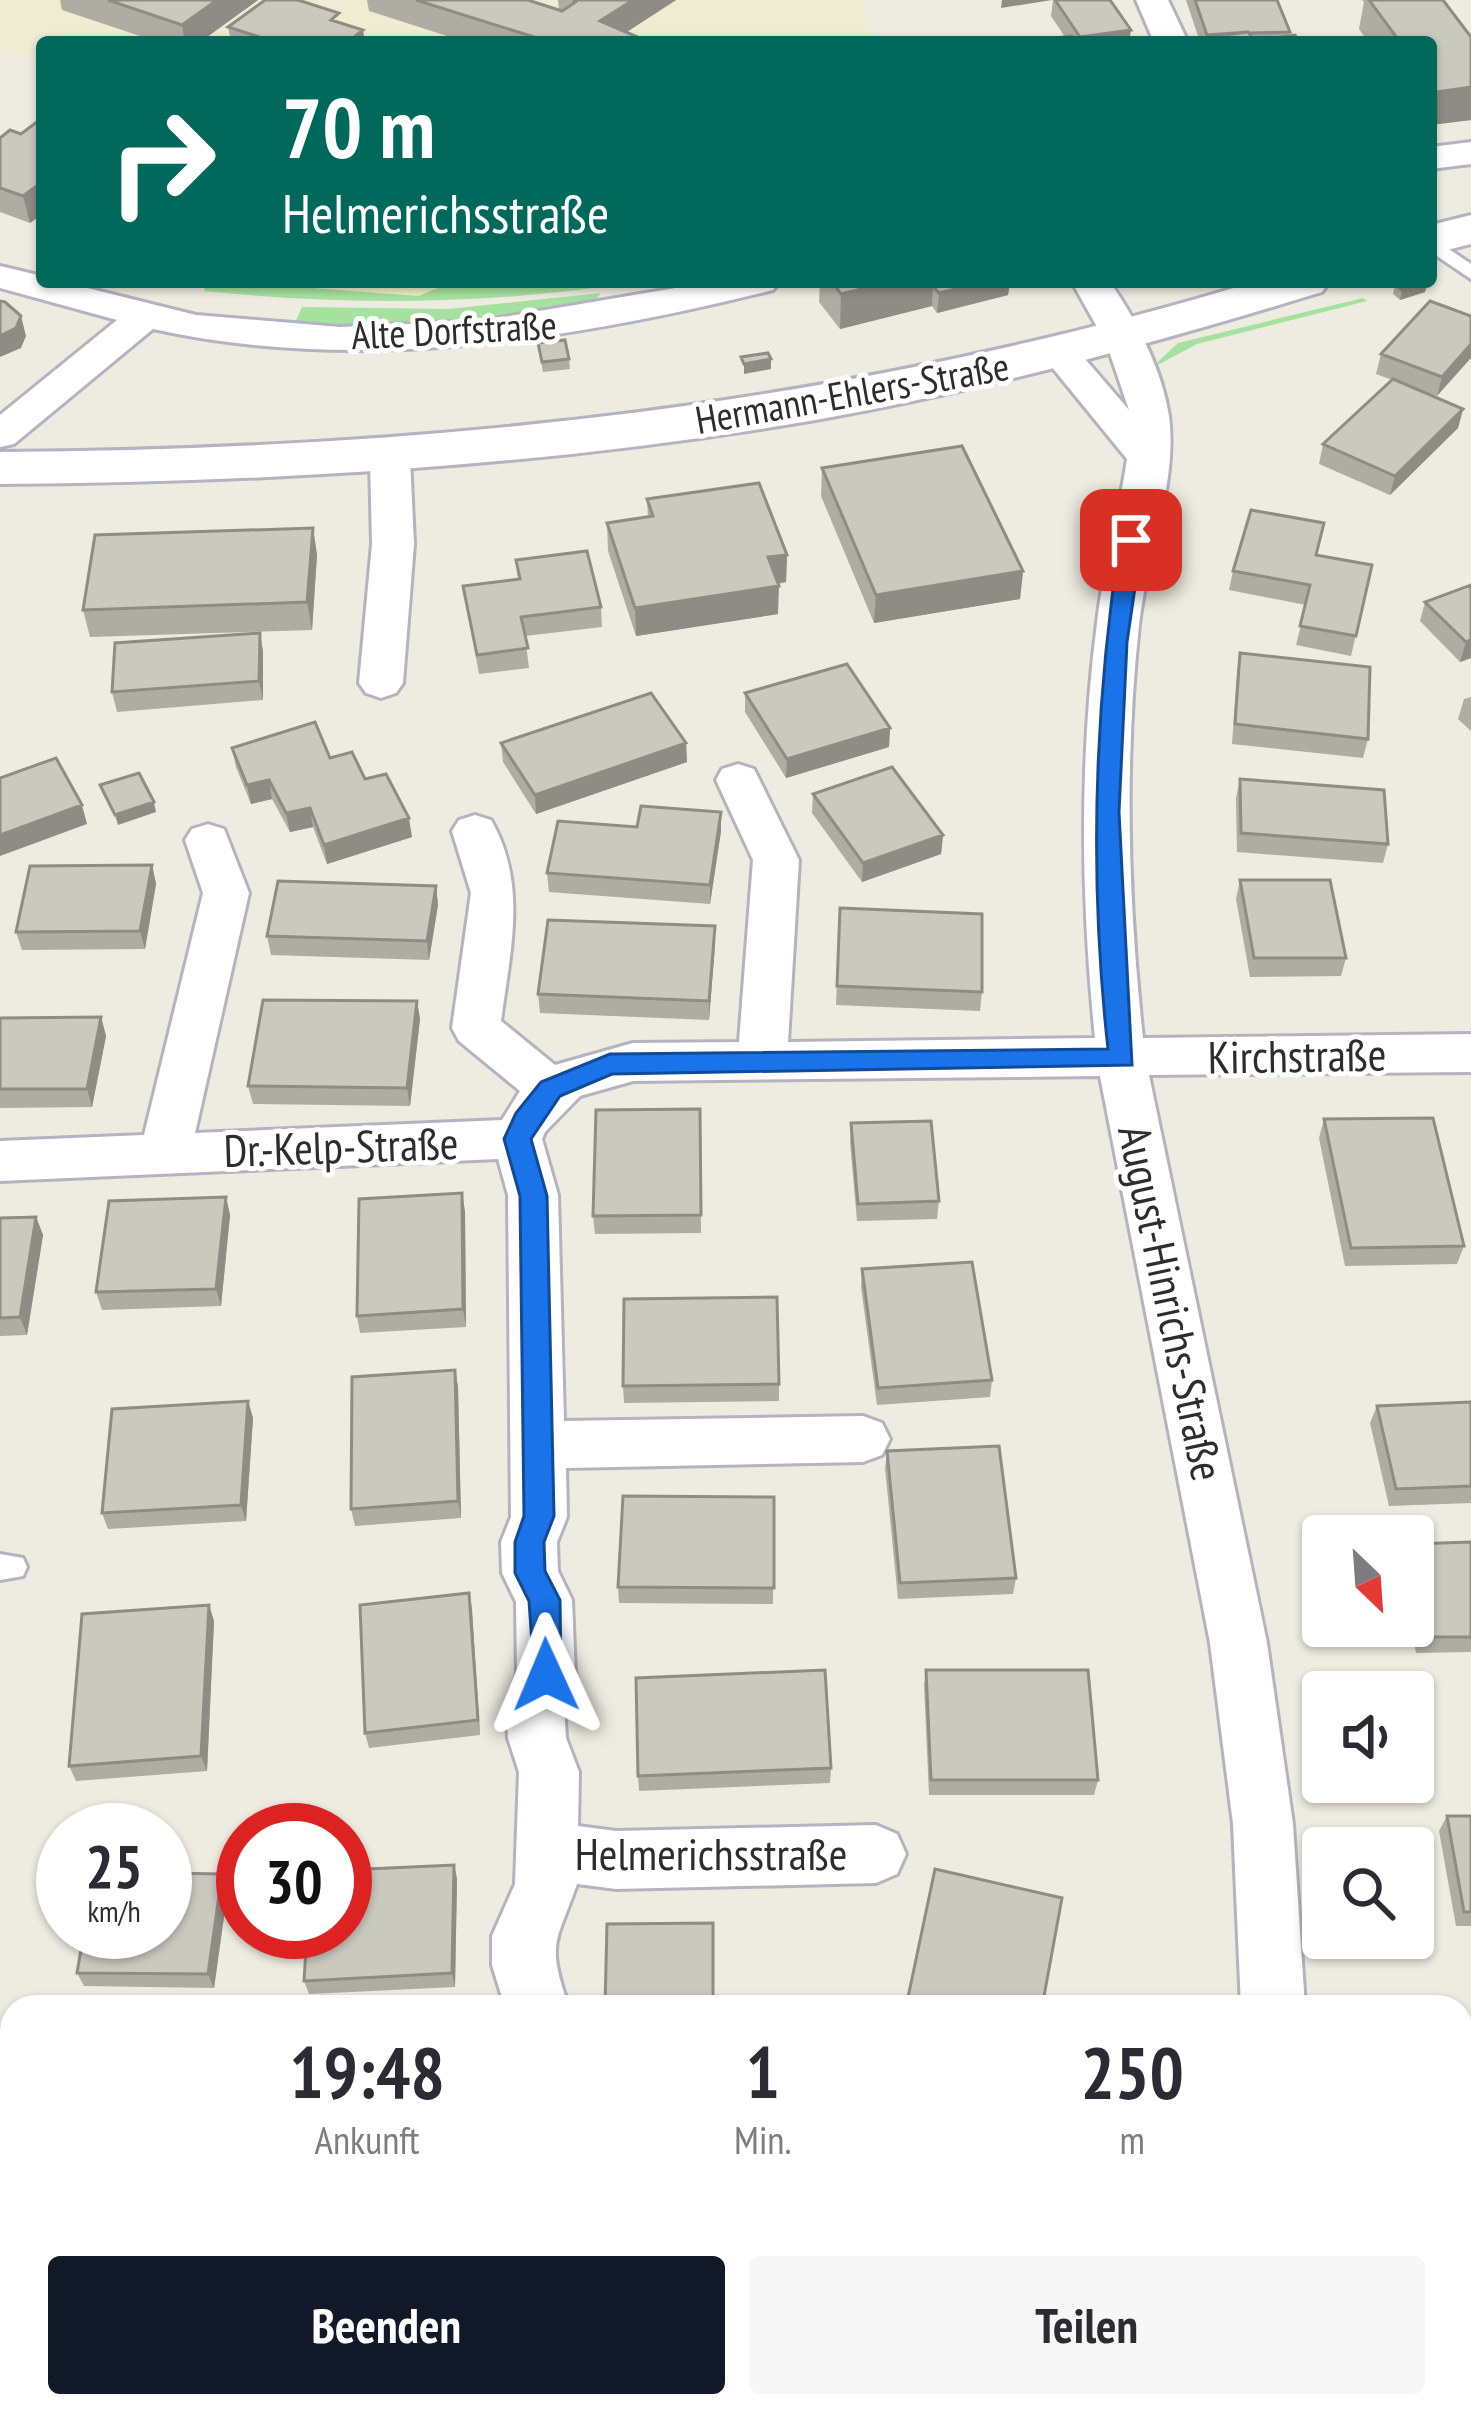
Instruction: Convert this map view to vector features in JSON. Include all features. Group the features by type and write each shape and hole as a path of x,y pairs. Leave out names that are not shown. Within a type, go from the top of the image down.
{"street":[{"path":"1152,0 1169,36"},
{"path":"1437,157 1471,152"},
{"name":"Alte Dorfstraße","path":"0,277 36,285"},
{"name":"Alte Dorfstraße","path":"50,288 144,317 291,334 451,336 562,326 733,288"},
{"path":"1095,288 1111,309 1120,337"},
{"name":"Hermann-Ehlers-Straße","path":"0,468 211,467 390,457 748,416 1060,353 1285,288"},
{"path":"0,435 144,317"},
{"name":"August-Hinrichs-Straße","path":"1120,337 1150,417 1115,642 1108,790 1110,952 1147,1210 1216,1521 1258,1752 1272,1885 1273,1995"},
{"path":"1060,353 1144,454"},
{"path":"381,683 393,544 390,457"},
{"path":"738,781 776,860 762,1062"},
{"path":"475,831 494,893 476,1028 551,1089"},
{"name":"Dr.-Kelp-Straße","path":"164,1154 226,893 208,840"},
{"name":"Kirchstraße","path":"1123,1058 1471,1053"},
{"path":"518,1139 551,1089 610,1064 1123,1058"},
{"name":"Dr.-Kelp-Straße","path":"0,1161 518,1139"},
{"name":"Helmerichsstraße","path":"518,1139 533,1196 539,1516 530,1542 530,1573 544,1600 546,1675 535,1702 537,1738 549,1772 546,1886 523,1936 523,1965 533,1995"},
{"path":"539,1444 863,1439"},
{"name":"Helmerichsstraße","path":"546,1852 616,1860 876,1854"}],"shaded area":[{"path":"2,0 861,0 866,29 882,36 36,36 36,59 0,51"}],"green space":[{"path":"589,288 456,300 356,301 205,291"},
{"path":"601,293 585,312 410,328 295,323 302,307 449,309"},
{"path":"1363,298 1367,301 1197,344 1150,369 1178,343"}],"sand":[{"path":"310,288 437,288 419,296"}],"building":[{"path":"108,0 217,0 182,25"},
{"path":"265,0 298,0 339,13 331,20 363,30 356,36 256,36 228,27"},
{"path":"416,0 528,0 562,11 577,1 573,0 633,0 600,21 635,36 531,36"},
{"path":"1055,0 1110,0 1131,30 1087,36 1079,36"},
{"path":"1195,0 1277,0 1290,32 1207,35"},
{"path":"1369,0 1443,0 1471,37 1471,87 1437,92 1437,36 1396,36"},
{"path":"36,123 36,186 23,196 0,188 0,138 10,130 21,134"},
{"path":"0,301 21,316 16,328 0,336"},
{"path":"1430,301 1471,316 1471,344 1442,377 1381,354"},
{"path":"565,340 569,359 542,362 538,343"},
{"path":"768,353 771,359 744,364 741,357"},
{"path":"1393,379 1463,409 1395,476 1323,444"},
{"path":"962,446 1023,571 876,595 822,468"},
{"path":"759,483 787,555 768,557 779,586 635,608 607,523 653,516 647,499"},
{"path":"1251,510 1324,523 1316,555 1372,565 1356,636 1300,626 1310,585 1233,571"},
{"path":"313,528 307,602 83,610 95,535"},
{"path":"587,551 601,607 521,617 528,648 477,655 463,586 520,579 516,560"},
{"path":"1471,585 1471,640 1466,642 1425,602"},
{"path":"260,633 259,681 112,692 115,643"},
{"path":"1240,653 1370,667 1368,739 1235,724"},
{"path":"847,664 890,728 787,759 745,693"},
{"path":"651,693 686,743 535,795 501,743"},
{"path":"315,722 330,758 352,752 365,779 386,774 409,818 324,845 310,808 286,813 269,780 247,785 232,748"},
{"path":"56,758 82,805 0,835 0,778"},
{"path":"892,767 943,835 863,863 813,794"},
{"path":"139,773 154,802 115,815 100,785"},
{"path":"1240,779 1384,790 1388,844 1241,833"},
{"path":"641,806 721,812 710,885 547,873 558,821 637,827"},
{"path":"152,865 140,931 16,932 30,866"},
{"path":"1240,880 1330,880 1346,958 1254,958"},
{"path":"278,881 436,886 427,941 267,936"},
{"path":"840,908 982,914 982,992 837,986"},
{"path":"548,920 715,926 709,1001 538,994"},
{"path":"263,1000 417,1001 407,1088 248,1086"},
{"path":"101,1017 87,1089 0,1089 0,1018"},
{"path":"700,1109 701,1215 593,1216 596,1110"},
{"path":"1433,1118 1464,1246 1351,1248 1324,1119"},
{"path":"931,1121 939,1201 858,1204 851,1123"},
{"path":"462,1193 463,1309 357,1316 359,1199"},
{"path":"226,1197 216,1289 96,1292 109,1201"},
{"path":"36,1217 20,1317 0,1318 0,1218"},
{"path":"972,1262 992,1380 878,1388 862,1269"},
{"path":"777,1297 779,1384 623,1386 624,1299"},
{"path":"455,1370 458,1501 351,1509 352,1377"},
{"path":"248,1401 241,1505 102,1513 112,1409"},
{"path":"1471,1402 1471,1486 1396,1489 1377,1406"},
{"path":"999,1446 1016,1578 900,1583 887,1451"},
{"path":"623,1496 774,1497 774,1588 618,1587"},
{"path":"1471,1542 1471,1637 1434,1637 1434,1543"},
{"path":"469,1593 478,1720 365,1733 360,1605"},
{"path":"209,1605 201,1756 69,1766 82,1614"},
{"path":"825,1670 831,1768 638,1776 636,1678"},
{"path":"926,1670 1088,1670 1098,1780 931,1780"},
{"path":"1447,1816 1471,1816 1471,1912 1464,1912"},
{"path":"454,1865 452,1973 304,1981 305,1959 372,1959 372,1869"},
{"path":"935,1869 1062,1898 1044,1995 909,1995"},
{"path":"192,1873 216,1874 208,1974 77,1973 79,1959 192,1959"},
{"path":"713,1923 713,1995 605,1995 607,1924"}],"route":[{"path":"546,1675 544,1600 530,1573 530,1542 539,1516 539,1444 533,1196 531,1173 518,1139 526,1120 551,1089 610,1064 1123,1058 1110,952 1107,812 1115,642 1131,540"}]}
